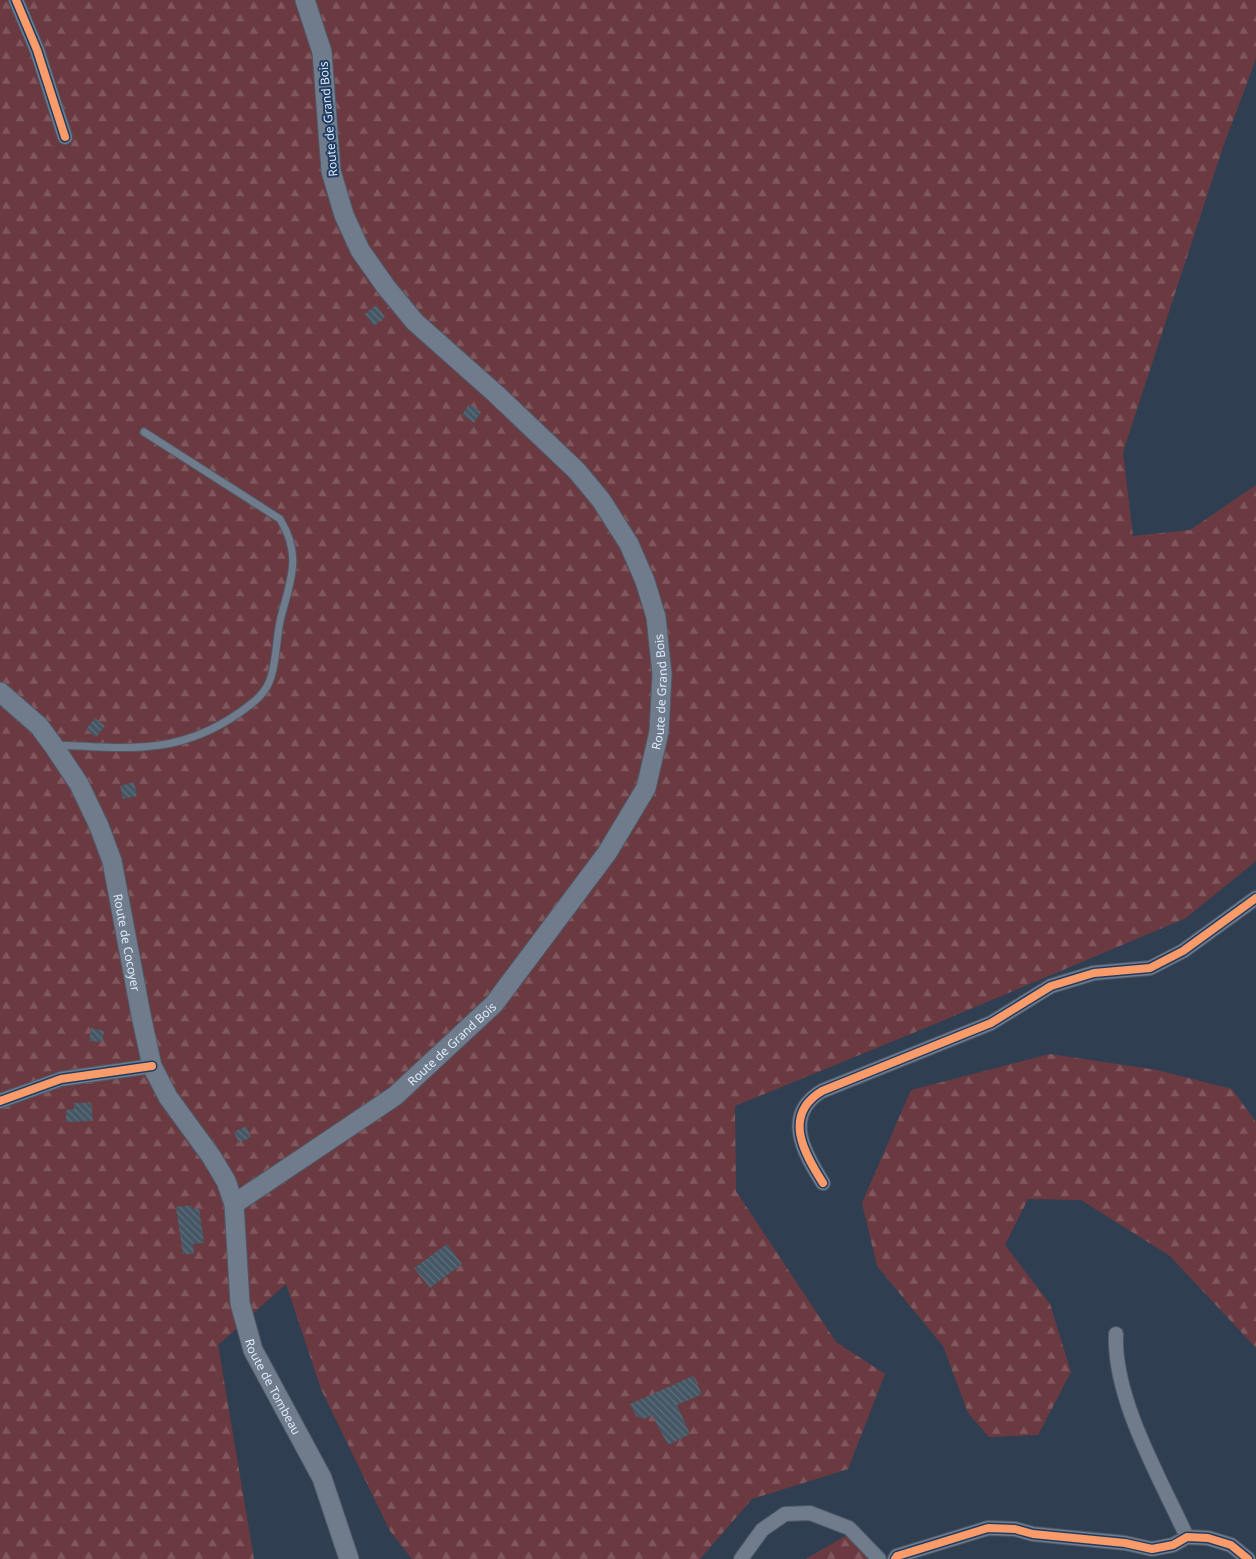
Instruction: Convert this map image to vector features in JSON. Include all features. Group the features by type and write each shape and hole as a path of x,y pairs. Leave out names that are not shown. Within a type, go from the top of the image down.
{"main road":[{"name":"Route de Grand Bois","path":"234,1204 395,1096 494,1004 607,853 646,788 659,722 662,674 656,617 645,580 632,551 606,507 577,471 496,394 415,322 386,287 356,241 344,216 331,170 322,52 305,0"},
{"name":"Route de Cocoyer","path":"0,692 39,726 53,744 79,784 99,826 112,860 140,1015 152,1066 168,1098 212,1156 226,1181 234,1204"},
{"name":"Route de Tombeau","path":"234,1204 240,1303 253,1350 322,1478 349,1559"}],"street":[{"path":"16,0 37,50 65,137"},
{"path":"823,1183 802,1144 801,1114 811,1097 991,1023 1051,986 1094,973 1150,968 1183,951 1256,898"},
{"path":"0,1101 62,1079 152,1066"},
{"path":"1116,1334 1115,1355 1131,1411 1187,1537"},
{"path":"742,1559 762,1530 785,1514 810,1513 849,1528 879,1559"},
{"path":"895,1559 988,1528 1015,1529 1033,1534 1125,1543 1152,1549 1173,1545 1187,1537 1208,1538 1231,1545 1248,1559"}],"lane":[{"path":"53,744 149,748 183,742 215,729 259,699 271,678 278,631 294,567 289,534 280,519 144,432"}],"green space":[{"path":"0,0 1256,0 1256,59 1223,147 1123,452 1133,536 1190,530 1256,485 1256,861 1186,918 735,1106 736,1191 836,1342 885,1374 848,1469 752,1499 700,1559 412,1559 390,1531 321,1389 286,1284 218,1345 254,1559 0,1559"},
{"path":"1050,1054 1157,1070 1232,1089 1256,1122 1256,1348 1170,1256 1081,1200 1028,1199 1005,1245 1050,1304 1071,1372 1038,1435 989,1437 968,1413 943,1346 877,1266 862,1203 911,1090"},
{"path":"845,1536 867,1547 867,1559 806,1559"}],"building":[{"path":"376,305 385,317 374,326 365,314"},
{"path":"469,404 481,412 474,423 462,415"},
{"path":"95,718 105,726 96,737 86,729"},
{"path":"134,782 137,796 123,799 120,786"},
{"path":"91,1028 104,1031 102,1042 89,1041"},
{"path":"74,1103 91,1103 93,1121 66,1122 66,1110 74,1109"},
{"path":"246,1126 251,1137 239,1143 234,1132"},
{"path":"191,1205 192,1209 199,1208 204,1243 193,1244 194,1254 183,1254 176,1207"},
{"path":"447,1244 462,1264 430,1288 414,1268"},
{"path":"693,1376 702,1394 677,1405 690,1434 668,1445 652,1415 645,1419 636,1416 630,1404"}],"cycle path":[{"path":"16,0 37,50 65,137"},
{"path":"823,1183 809,1159 800,1135 803,1111 810,1101 822,1091 991,1023 1051,986 1094,973 1150,968 1183,951 1256,898"},
{"path":"0,1101 61,1079 152,1066"},
{"path":"895,1559 897,1556 988,1528 1015,1529 1033,1534 1125,1543 1152,1549 1173,1545 1187,1537 1208,1538 1231,1545 1248,1559"}]}
